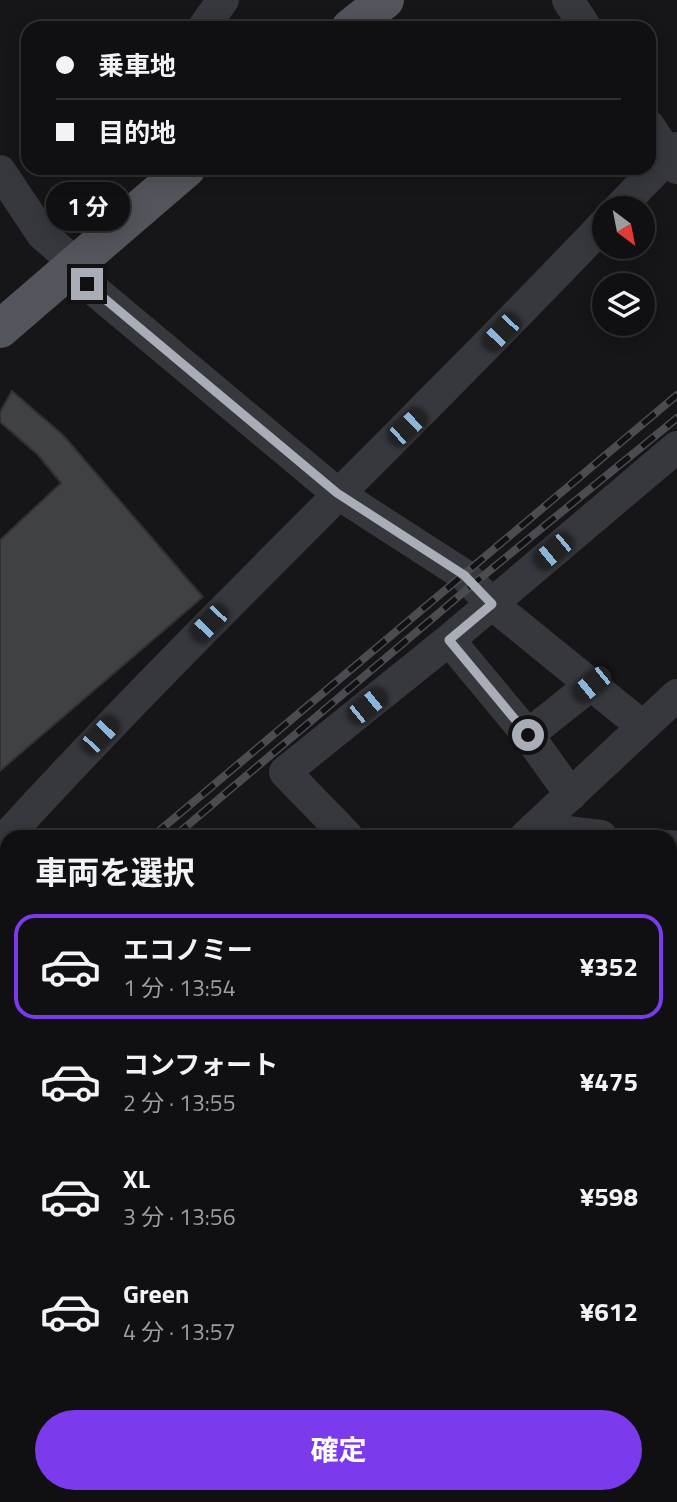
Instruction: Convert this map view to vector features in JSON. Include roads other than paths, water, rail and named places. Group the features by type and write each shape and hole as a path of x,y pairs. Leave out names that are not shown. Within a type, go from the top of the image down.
{"main road":[{"path":"359,21 385,0"},
{"path":"0,329 179,175"}],"street":[{"path":"208,21 223,0"},
{"path":"568,0 582,21"},
{"path":"656,135 674,158 656,174"},
{"path":"0,171 42,234 76,264 87,284 337,493 464,575 492,604 642,726"},
{"path":"632,196 655,175"},
{"path":"13,830 100,735 337,493 424,411 592,236"},
{"path":"341,830 285,772 449,640 677,446"},
{"path":"449,640 528,735 571,795"},
{"path":"528,735 592,684"},
{"path":"532,830 677,695"}],"railway":[{"path":"160,830 677,395"},
{"path":"182,830 472,585 677,418"}]}
